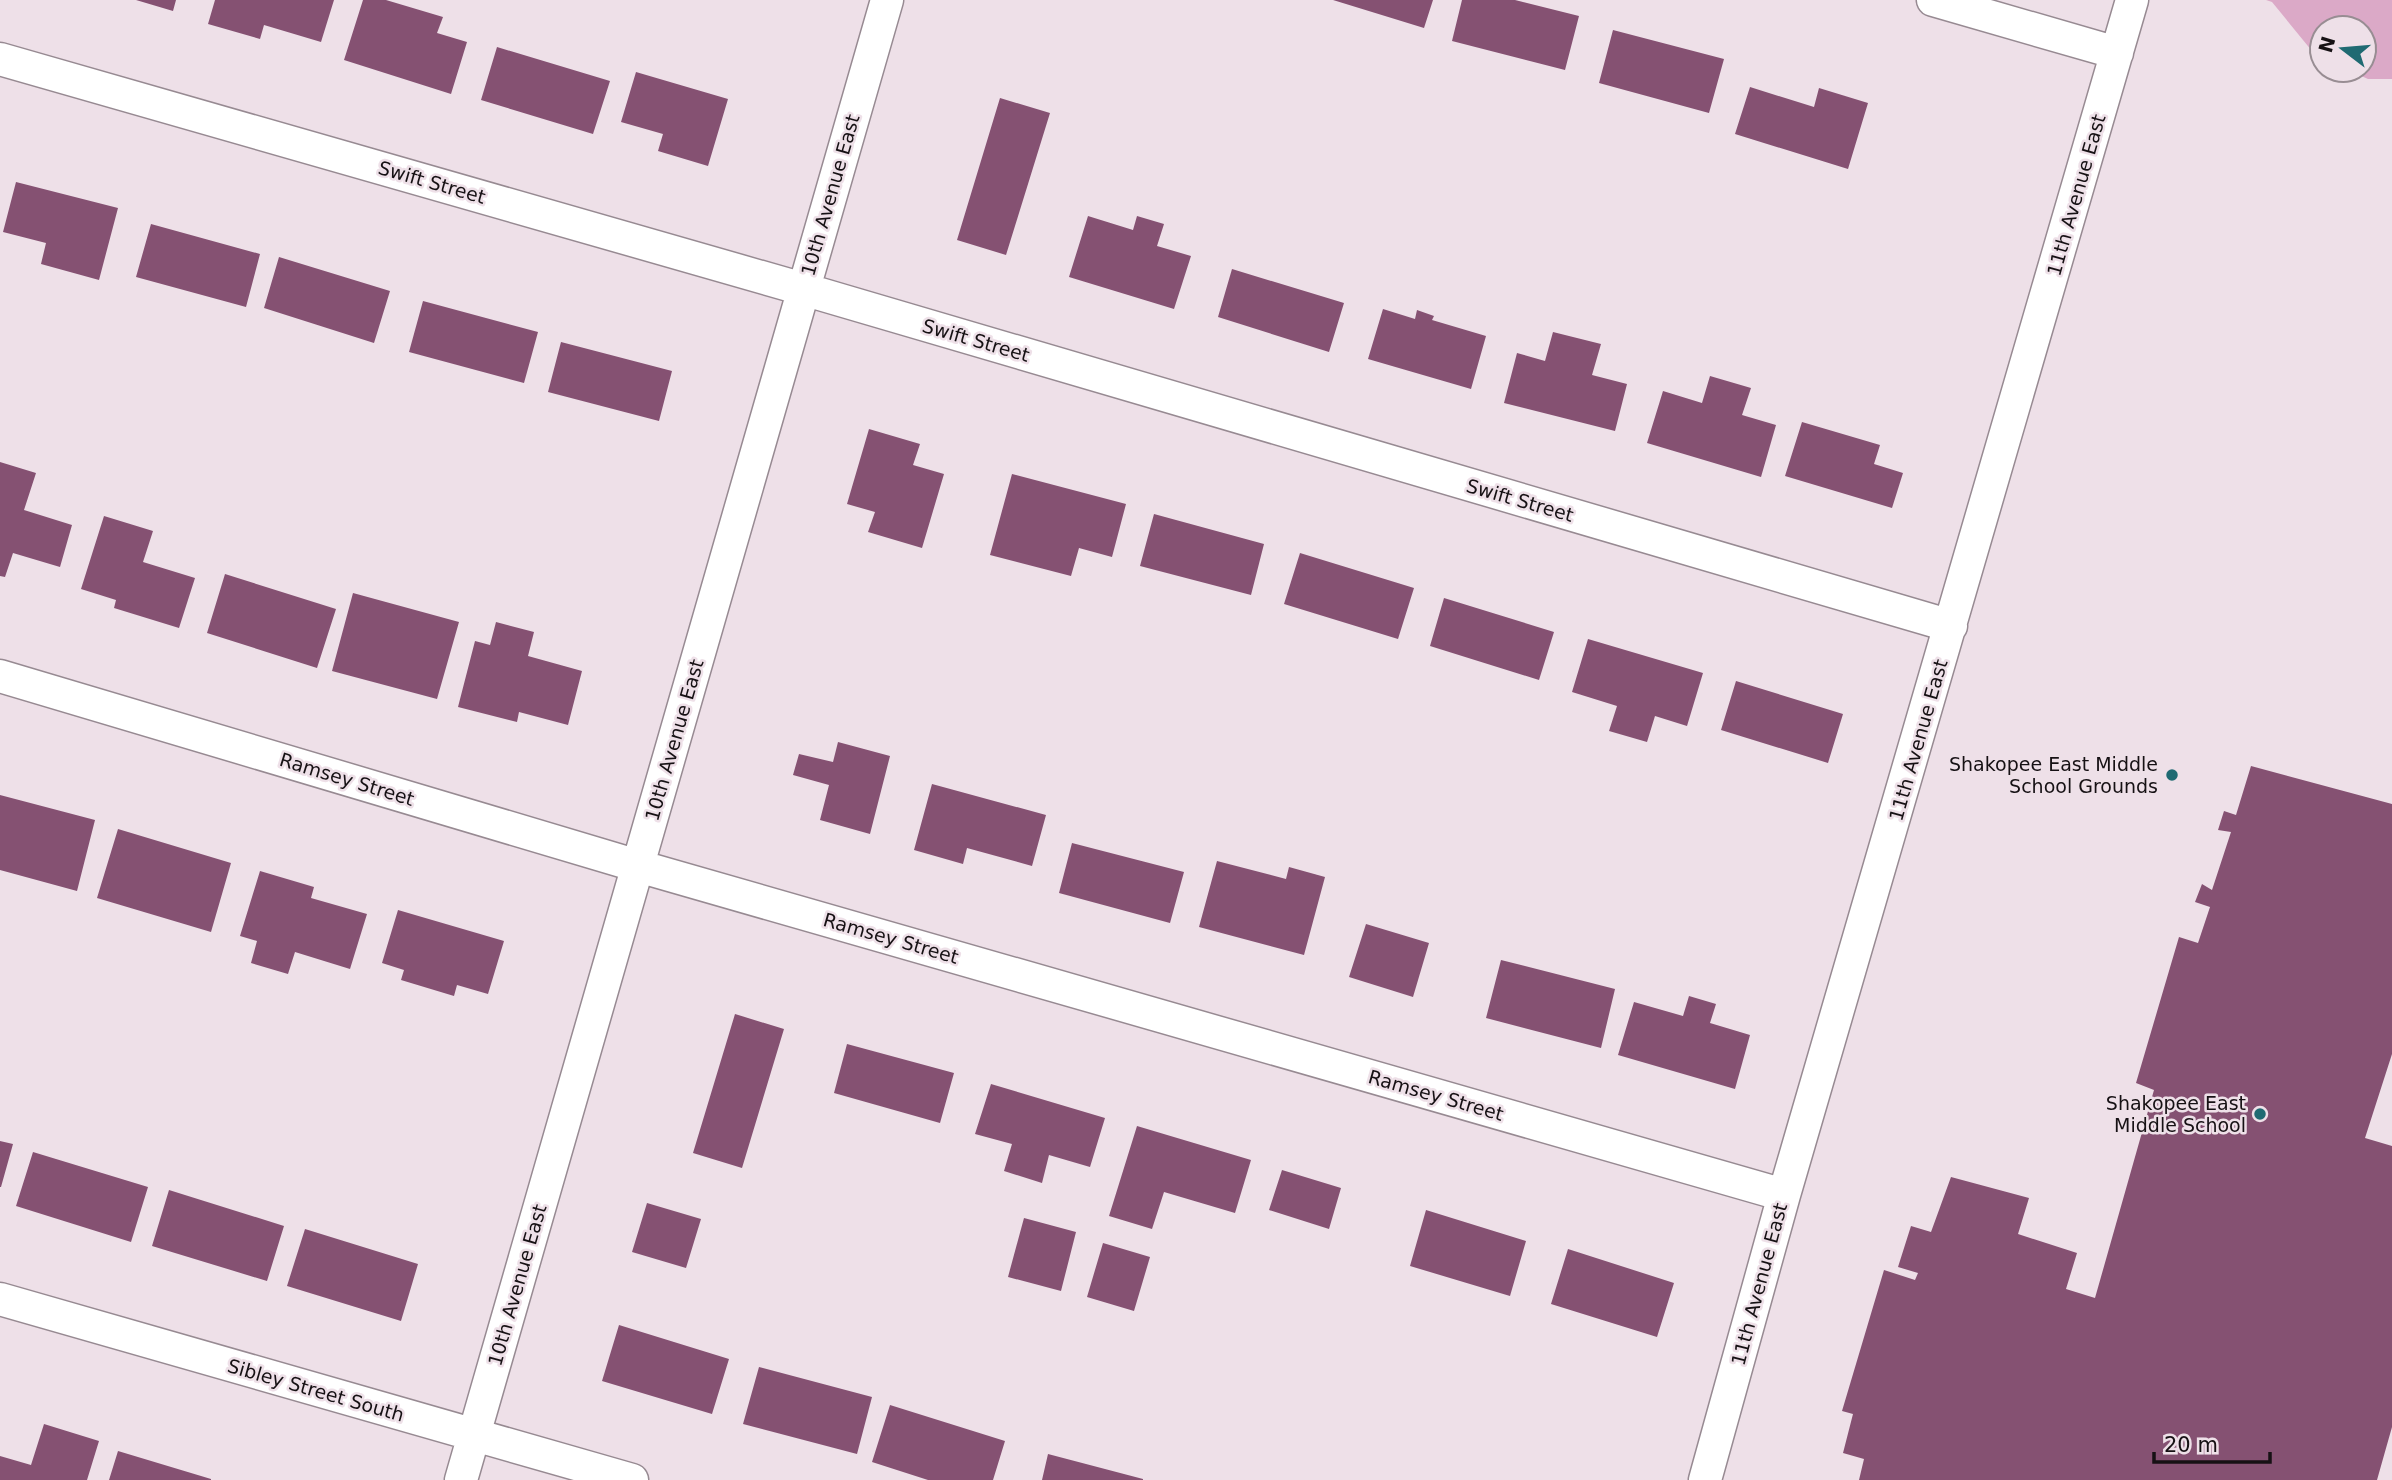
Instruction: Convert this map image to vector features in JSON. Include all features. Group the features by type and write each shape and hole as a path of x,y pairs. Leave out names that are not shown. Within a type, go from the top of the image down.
{"street":[{"name":"10th Avenue East","path":"461,1480 887,0"},
{"path":"1933,0 2117,53"},
{"name":"11th Avenue East","path":"1705,1480 1784,1195 2132,0"},
{"name":"Swift Street","path":"0,59 803,289 1951,626"},
{"name":"Ramsey Street","path":"0,676 638,866 1784,1195"},
{"name":"Sibley Street South","path":"0,1300 632,1480"}],"shaded area":[{"path":"2266,0 2392,0 2392,79 2378,79 2378,14 2308,14 2308,46 2272,2"}],"building":[{"path":"136,0 176,0 173,11"},
{"path":"215,0 334,0 321,42 264,25 260,39 208,24"},
{"path":"363,0 386,0 443,17 437,33 467,42 451,94 344,60"},
{"path":"1333,0 1433,0 1424,28"},
{"path":"1462,0 1515,0 1579,16 1565,70 1452,41"},
{"path":"1613,30 1724,59 1709,113 1599,83"},
{"path":"497,47 610,81 593,134 481,100"},
{"path":"636,72 728,99 708,166 658,151 663,134 621,122"},
{"path":"1750,87 1814,107 1819,88 1868,103 1848,169 1735,134"},
{"path":"1000,98 1050,113 1006,255 957,240"},
{"path":"16,182 118,208 99,280 41,264 46,243 3,232"},
{"path":"1088,216 1133,230 1137,216 1164,224 1157,246 1191,256 1174,309 1069,277"},
{"path":"151,224 260,254 246,307 136,277"},
{"path":"279,257 390,291 374,343 264,308"},
{"path":"1232,269 1344,303 1329,352 1218,317"},
{"path":"423,301 538,332 524,383 409,352"},
{"path":"1383,309 1415,319 1417,310 1434,316 1432,320 1486,336 1471,389 1368,359"},
{"path":"1553,332 1601,344 1592,375 1627,384 1615,431 1504,403 1517,353 1545,361"},
{"path":"561,342 672,371 659,421 548,392"},
{"path":"1710,376 1751,388 1742,415 1776,425 1761,477 1647,443 1663,391 1702,403"},
{"path":"1802,422 1880,445 1874,464 1903,473 1892,508 1785,476"},
{"path":"869,429 920,444 913,465 944,474 922,548 868,532 875,512 847,504"},
{"path":"0,462 36,473 24,510 72,525 60,567 13,553 5,577 0,576"},
{"path":"1012,474 1126,504 1112,557 1079,548 1071,576 990,555"},
{"path":"1154,514 1264,544 1251,595 1140,566"},
{"path":"104,516 153,531 143,562 195,578 179,628 114,608 116,600 81,589"},
{"path":"1300,553 1414,588 1398,639 1284,604"},
{"path":"225,574 336,609 317,668 207,633"},
{"path":"353,593 459,622 437,699 332,671"},
{"path":"1444,598 1554,632 1539,680 1430,646"},
{"path":"496,622 534,632 528,656 582,671 568,725 519,712 517,722 458,707 475,641 490,645"},
{"path":"1588,639 1703,673 1687,726 1655,716 1647,742 1609,731 1617,706 1572,692"},
{"path":"1736,681 1843,714 1828,763 1721,730"},
{"path":"838,742 890,756 870,834 820,820 829,785 793,775 799,754 833,762"},
{"name":"Shakopee East Middle School","path":"2251,766 2392,804 2392,1054 2365,1138 2392,1146 2392,1427 2377,1480 1859,1480 1864,1459 1843,1453 1853,1414 1842,1411 1884,1270 1915,1280 1918,1273 1898,1267 1911,1226 1931,1232 1951,1177 2029,1198 2018,1234 2077,1253 2066,1289 2095,1298 2154,1090 2136,1083 2179,937 2198,943 2210,907 2195,902 2202,884 2212,890 2231,832 2218,830 2224,811 2236,815"},
{"path":"932,784 1046,815 1032,866 967,848 963,864 914,850"},
{"path":"0,795 95,820 77,891 0,870"},
{"path":"118,829 231,863 211,932 97,898"},
{"path":"1072,843 1184,872 1170,923 1059,893"},
{"path":"1217,861 1286,879 1289,867 1325,877 1304,955 1199,927"},
{"path":"260,871 314,887 311,898 367,914 350,969 295,952 288,974 251,963 257,941 240,936"},
{"path":"398,910 504,941 488,994 457,985 454,996 401,980 404,970 382,963"},
{"path":"1366,924 1429,943 1413,997 1349,977"},
{"path":"1501,960 1615,989 1601,1048 1486,1018"},
{"path":"1689,996 1716,1004 1710,1023 1750,1035 1735,1089 1618,1055 1634,1002 1683,1016"},
{"path":"735,1014 784,1029 742,1168 693,1153"},
{"path":"847,1044 954,1073 940,1123 834,1093"},
{"path":"991,1084 1105,1118 1090,1167 1049,1155 1042,1183 1004,1171 1012,1144 975,1134"},
{"path":"1137,1126 1251,1160 1235,1213 1164,1192 1152,1229 1109,1216"},
{"path":"0,1141 13,1144 1,1187 0,1187"},
{"path":"33,1152 148,1187 131,1242 16,1206"},
{"path":"1282,1170 1341,1188 1329,1229 1269,1210"},
{"path":"169,1190 284,1226 267,1281 152,1246"},
{"path":"647,1203 701,1219 686,1268 632,1252"},
{"path":"1426,1210 1526,1241 1510,1296 1410,1266"},
{"path":"1024,1218 1076,1232 1061,1291 1008,1277"},
{"path":"305,1229 418,1264 401,1321 287,1286"},
{"path":"1103,1243 1150,1257 1134,1311 1087,1297"},
{"path":"1568,1249 1674,1283 1657,1337 1551,1304"},
{"path":"619,1325 729,1359 712,1414 602,1381"},
{"path":"759,1367 872,1397 857,1454 743,1424"},
{"path":"890,1405 1005,1441 993,1480 928,1480 872,1462"},
{"path":"44,1424 99,1441 87,1480 0,1480 0,1456 31,1465"},
{"path":"118,1451 211,1479 211,1480 109,1480"},
{"path":"1048,1454 1143,1479 1143,1480 1042,1480"}],"place":[{"name":"Shakopee East Middle School Grounds","path":"2172,775"},
{"name":"Shakopee East Middle School","path":"2260,1114"}]}
